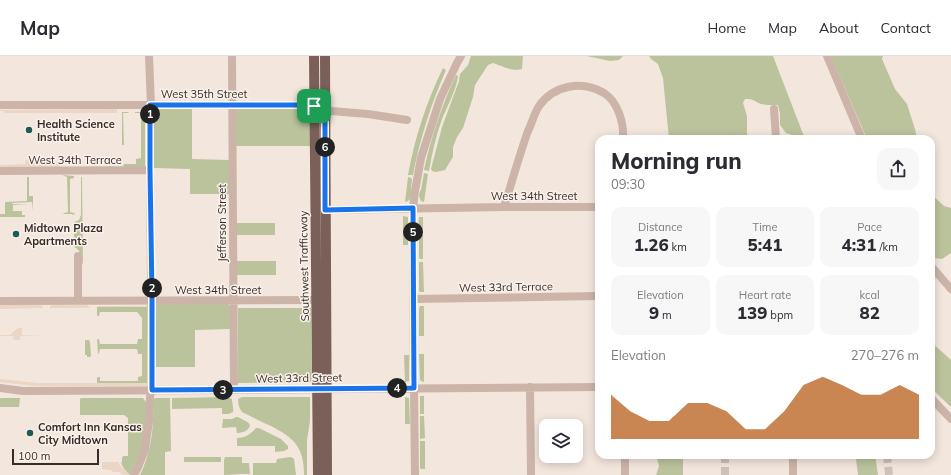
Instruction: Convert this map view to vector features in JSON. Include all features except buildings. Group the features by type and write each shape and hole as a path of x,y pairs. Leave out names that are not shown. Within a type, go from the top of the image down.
{"main road":[{"name":"Southwest Trafficway","path":"314,56 317,300 327,475"},
{"name":"Southwest Trafficway","path":"318,475 322,389 325,210 325,56"}],"street":[{"path":"134,475 146,444 150,397 152,390 149,56"},
{"name":"Jefferson Street","path":"232,56 234,390"},
{"path":"415,475 413,208 421,158 440,99 461,56"},
{"path":"827,56 860,135"},
{"path":"504,207 521,151 535,115 539,106 548,97 568,87 580,86 594,88 605,94 615,104 621,118 623,135"},
{"name":"West 35th Street","path":"0,106 305,105 331,111 368,114 407,120"},
{"path":"774,109 776,135"},
{"name":"West 34th Terrace","path":"0,171 150,170"},
{"name":"West 34th Street","path":"325,210 595,207"},
{"path":"78,256 78,301"},
{"path":"935,271 951,289"},
{"name":"West 33rd Terrace","path":"413,299 595,296"},
{"name":"West 34th Street","path":"0,301 317,300"},
{"path":"530,387 531,475"},
{"name":"West 33rd Street","path":"0,388 21,391 595,387"},
{"path":"935,402 951,419"},
{"path":"625,459 626,475"},
{"path":"793,459 793,475"}],"green space":[{"path":"471,56 523,56 522,69 511,69 493,63 488,65 475,85 473,97 463,128 453,147 453,157 445,170 436,172 432,171 431,169 442,127 459,81 460,74 468,65"},
{"path":"587,56 623,56 619,60 610,61"},
{"path":"649,56 773,56 803,135 792,135 786,133 780,125 778,105 761,104 745,99 743,103 747,116 747,135 669,135 663,78 658,64"},
{"path":"831,56 883,56 882,59 895,89 907,104 916,135 865,135"},
{"path":"443,68 446,70 426,121 413,175 408,175 422,120 431,94"},
{"path":"456,75 458,76 456,86 440,125 429,171 424,170 437,121"},
{"path":"156,108 192,108 192,159 230,160 230,194 190,194 190,169 154,168 154,110"},
{"path":"237,108 308,108 311,110 311,146 236,146 235,111"},
{"path":"122,112 129,113 123,113 124,145 122,145"},
{"path":"135,112 145,112 145,167 123,167 124,164 136,164 136,159 141,158 141,113"},
{"path":"424,173 428,174 424,202 421,201 419,196"},
{"path":"62,175 74,176 74,178 70,179 70,212 75,214 73,215 63,214 68,212 67,177"},
{"path":"27,177 29,177 29,196 33,196 33,211 32,202 12,203 28,204 13,205 12,211 22,211 22,215 25,215 25,217 0,217 0,214 5,214 5,202 27,201"},
{"path":"81,177 83,265 79,251 74,247 74,222 79,220 81,215"},
{"path":"408,177 412,179 412,190 410,199 405,202"},
{"path":"935,198 944,206 951,208 951,253 942,259 935,258"},
{"path":"403,216 408,217 408,245 403,245"},
{"path":"419,217 423,217 423,233 418,232"},
{"path":"237,223 275,223 275,235 237,235"},
{"path":"420,235 423,235 423,259 419,258"},
{"path":"236,261 276,261 276,275 237,275"},
{"path":"419,262 423,262 424,292 420,292 419,290"},
{"path":"157,304 228,304 230,306 230,329 195,330 195,367 155,367 155,306"},
{"path":"420,306 424,306 424,336 419,336"},
{"path":"97,307 147,307 147,383 97,383 98,377 100,377 100,381 138,381 138,377 142,376 142,354 138,354 137,349 100,349 98,354 97,340 99,339 100,344 137,344 138,339 142,339 142,318 137,312 100,312 98,316"},
{"path":"238,308 311,308 312,382 238,383"},
{"path":"85,340 89,340 90,342 90,357 85,355"},
{"path":"935,346 951,360 951,407 935,392"},
{"path":"419,354 424,354 424,382 420,380"},
{"path":"404,355 409,355 409,381 405,382"},
{"path":"420,396 424,396 424,414 420,414"},
{"path":"227,397 232,399 233,412 229,414 222,414 222,408 172,409 172,398"},
{"path":"242,397 310,397 310,421 307,440 307,475 304,475 304,465 300,450 292,439 279,430 242,412 238,399"},
{"path":"405,397 409,398 410,424 405,424"},
{"path":"0,398 20,398 19,407 0,407"},
{"path":"81,398 143,398 146,402 146,422 142,449 130,475 123,468 121,462 123,456 128,456 128,418 124,415 80,415"},
{"path":"170,398 171,451 165,452 165,475 140,475 150,447 153,419 153,399"},
{"path":"420,416 424,416 425,438 420,439"},
{"path":"236,417 249,423 250,426 248,429 237,433 236,427 222,428 223,419 232,419"},
{"path":"256,428 259,428 281,439 288,446 288,449 275,452 275,446 237,446 237,438 248,435"},
{"path":"420,441 425,441 425,469 420,468"},
{"path":"184,457 221,457 221,462 184,462"},
{"path":"225,457 242,457 242,463 249,463 250,474 224,475"},
{"path":"290,457 294,459 296,475 253,475 253,463 276,463 277,459"},
{"path":"657,459 683,459 683,475 656,475 659,466"},
{"path":"856,459 876,459 878,475 858,475"}],"shaded area":[{"path":"117,109 117,113 4,113 4,111 0,111 0,110"},
{"path":"46,158 53,158 53,163 60,164 60,168 0,169 0,165 25,164 26,160 48,163 48,159"},
{"path":"0,305 40,305 43,308 0,309"},
{"path":"87,305 90,308 50,309 50,306"},
{"path":"147,305 148,386 35,386 0,382 0,379 37,383 147,383 147,307 97,307"},
{"path":"18,328 22,328 22,335 42,335 20,336 20,340 14,340 13,336 0,336 10,335"},
{"path":"102,462 119,462 119,464 130,475 123,475 119,472 102,469"}],"tunnel":[{"path":"725,459 725,475"},
{"path":"887,459 889,475"}],"place":[{"name":"Health Science Institute","path":"29,130"},
{"name":"Midtown Plaza Apartments","path":"16,234"},
{"name":"Comfort Inn Kansas City Midtown","path":"30,433"}],"route":[{"path":"150,105 314,106 325,109 325,210 413,208 414,388 152,390 150,105"}]}
